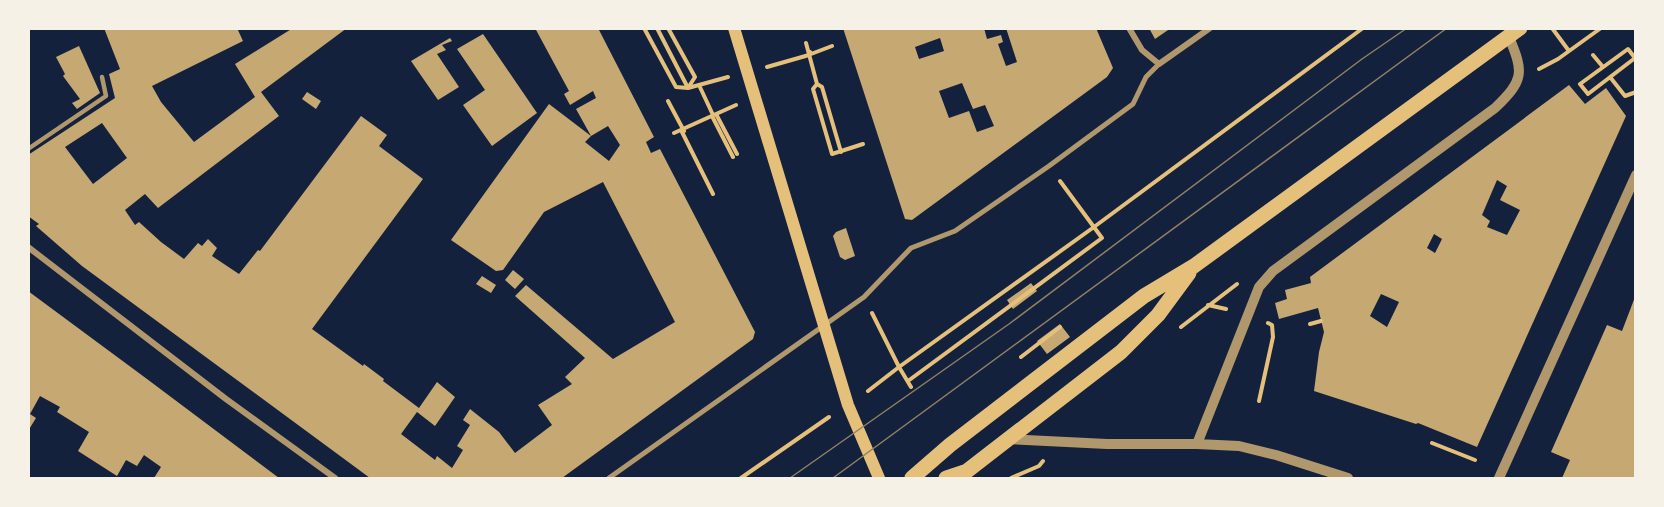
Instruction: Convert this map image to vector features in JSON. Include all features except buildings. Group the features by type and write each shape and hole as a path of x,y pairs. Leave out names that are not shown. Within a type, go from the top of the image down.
{"main road":[{"path":"734,28 848,405 879,478"},
{"path":"912,478 1144,296 1194,266 1515,32"},
{"path":"946,478 967,471 1121,352 1158,315 1194,266"}],"street":[{"path":"1130,28 1142,50 1159,64"},
{"path":"609,478 864,297 911,248 955,231 1050,166 1133,104 1146,77 1159,64 1210,28"},
{"path":"1197,444 1259,287 1273,271 1496,108 1519,80 1515,32"},
{"path":"1499,478 1635,175"},
{"path":"28,247 226,399 335,478"},
{"path":"1006,440 1239,446 1348,478"}],"lane":[{"path":"28,149 106,96 102,77"}],"path":[{"path":"644,28 676,87 688,88 657,28"},
{"path":"668,28 695,77"},
{"path":"870,390 1363,28"},
{"path":"1552,28 1569,51"},
{"path":"1558,59 1601,28"},
{"path":"832,46 811,54 806,43 817,84 822,87 841,152"},
{"path":"1628,49 1635,58 1587,94 1580,84 1603,67 1628,49"},
{"path":"1593,55 1603,67"},
{"path":"1610,77 1625,96 1635,92"},
{"path":"817,84 813,89 832,154 863,144"},
{"path":"699,85 735,155"},
{"path":"668,101 699,161"},
{"path":"674,133 741,103"},
{"path":"681,130 713,194"},
{"path":"908,381 1102,238 1050,166"},
{"path":"864,297 911,387"},
{"path":"1208,305 1227,309"},
{"path":"1259,401 1273,337 1272,325 1263,321"},
{"path":"1310,324 1321,321"},
{"path":"741,478 822,423"},
{"path":"1432,443 1475,460"},
{"path":"1011,478 1039,466 1047,456"}],"tram line":[{"path":"790,478 1009,324 1362,59 1407,28"},
{"path":"833,478 1447,28"}]}
